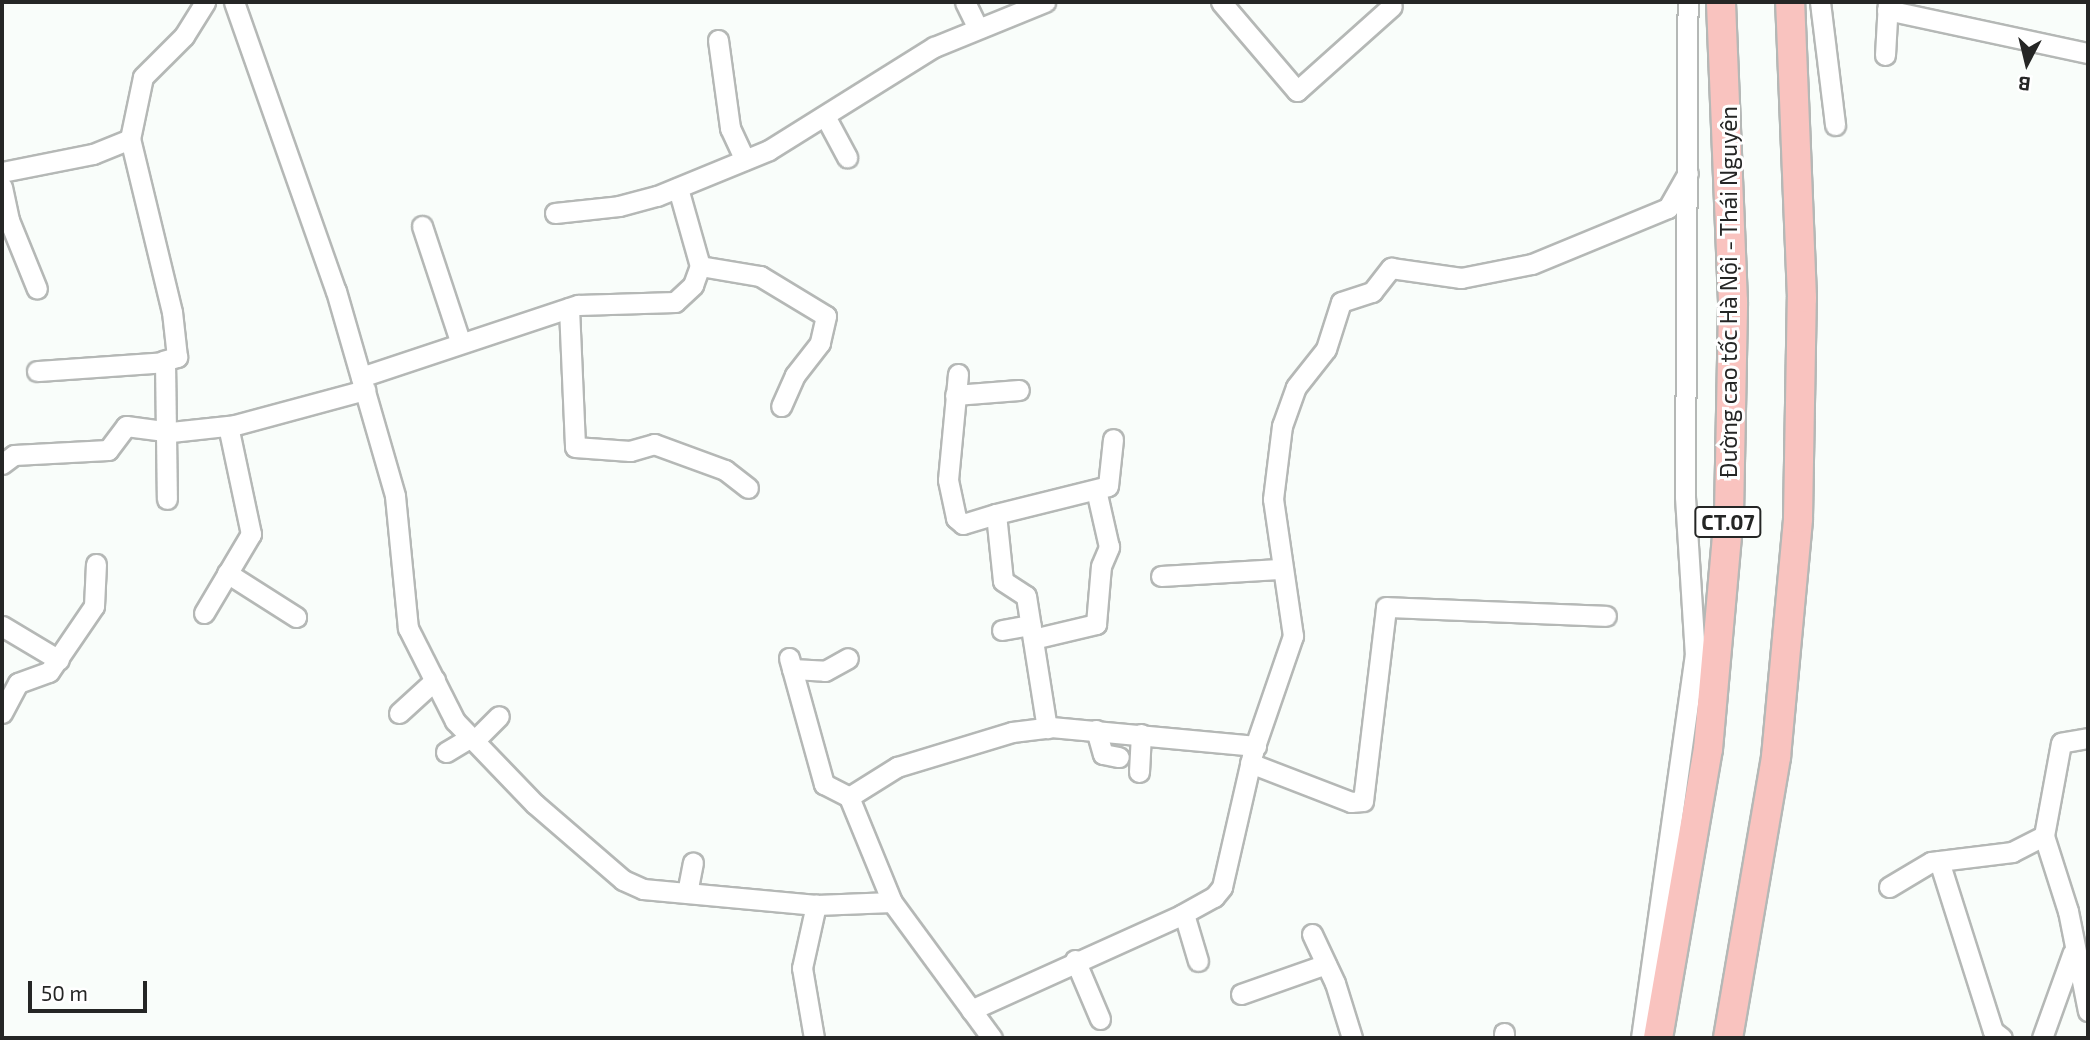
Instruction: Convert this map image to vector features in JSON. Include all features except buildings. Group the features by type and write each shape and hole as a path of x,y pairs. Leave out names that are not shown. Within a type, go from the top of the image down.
{"highway":[{"name":"Đường cao tốc Hà Nội - Thái Nguyên","path":"1658,1038 1708,749 1729,515 1733,302 1721,2"},
{"name":"CT.07","path":"1728,1038 1776,757 1798,518 1802,298 1790,2"}],"street":[{"path":"37,371 177,357 172,312 130,139 143,77 184,36 205,2"},
{"path":"234,2 363,383 396,496 402,608 455,721 535,804 623,880 687,893 816,905 892,902"},
{"path":"965,2 977,27"},
{"path":"555,212 619,206 678,188 745,160 825,116 934,47 977,27 1045,2"},
{"path":"1221,2 1297,91 1392,6"},
{"path":"1641,1038 1695,656 1685,496 1688,2"},
{"path":"1820,2 1835,125"},
{"path":"1885,55 1887,6 2088,53"},
{"path":"718,40 730,128 745,160"},
{"path":"825,116 847,157"},
{"path":"2,172 93,154 130,139"},
{"path":"971,1010 1075,960 1184,914 1214,897 1222,887 1253,755 1293,636 1279,569 1273,499 1282,426 1296,387 1326,349 1341,302 1372,292 1391,268 1461,278 1532,264 1668,208 1688,173"},
{"path":"2,187 9,220 37,289"},
{"path":"2,464 14,455 108,450 126,426 168,432 228,426 363,383 460,341 569,308 675,302 693,285 700,266 678,188"},
{"path":"422,226 460,341"},
{"path":"700,266 760,276 826,316 820,343 795,375 781,406"},
{"path":"569,308 575,447 631,451 653,444 725,470 748,488"},
{"path":"163,360 168,432 167,499"},
{"path":"958,374 948,480 956,518 963,524 1096,490 1112,482 1113,439"},
{"path":"955,395 1019,390"},
{"path":"204,613 251,534 252,522 228,426"},
{"path":"1002,631 1032,632 1096,624 1101,566 1109,547 1096,490"},
{"path":"996,514 1003,581 1026,596 1047,728"},
{"path":"2,713 18,683 48,672 59,660 94,606 96,564"},
{"path":"1161,576 1279,569"},
{"path":"228,573 296,617"},
{"path":"849,797 897,767 1012,732 1047,728 1142,734 1253,755 1351,802 1363,801 1386,607 1606,615"},
{"path":"2,626 59,660"},
{"path":"848,658 832,670 790,664 824,785 849,797 892,902 992,1038"},
{"path":"399,713 435,680"},
{"path":"446,752 472,739 499,716"},
{"path":"1096,730 1103,754 1119,757"},
{"path":"1139,772 1142,734"},
{"path":"2088,738 2062,743 2044,836 2068,911 2073,952 2088,1011"},
{"path":"1889,887 1911,870 1939,861 2012,852 2044,836"},
{"path":"1939,861 1993,1031 2002,1038"},
{"path":"687,893 693,863"},
{"path":"814,1038 802,968 816,905"},
{"path":"1184,914 1198,961"},
{"path":"1312,934 1326,964 1352,1038"},
{"path":"2042,1038 2073,952"},
{"path":"1075,960 1100,1019"},
{"path":"1241,994 1326,964"}]}
